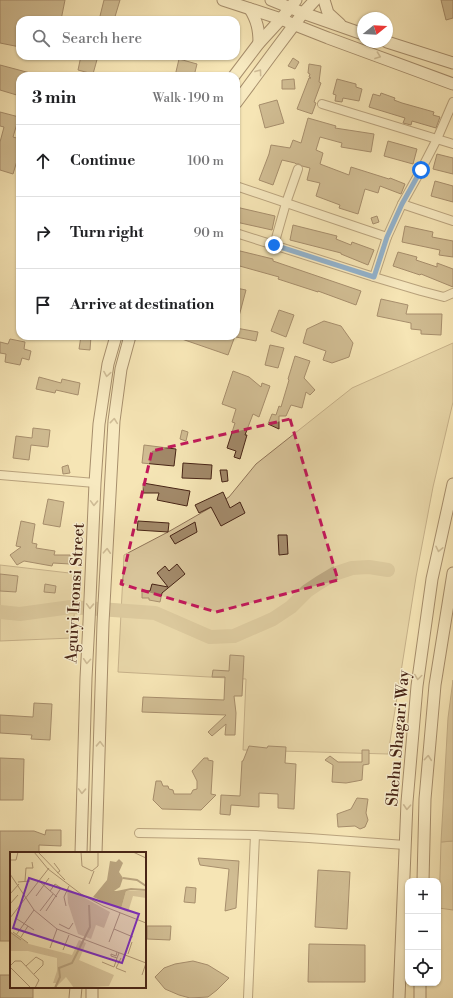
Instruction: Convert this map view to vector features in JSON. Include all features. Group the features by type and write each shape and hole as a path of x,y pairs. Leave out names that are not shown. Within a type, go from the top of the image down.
{"main road":[{"path":"223,0 281,19 453,84"},
{"path":"271,0 292,4 303,13 357,32"},
{"path":"240,98 303,13 315,0"},
{"path":"324,0 328,13 347,29"},
{"path":"237,72 292,4"},
{"path":"250,9 259,30 259,43"},
{"path":"273,53 296,35 307,34 328,38"},
{"path":"393,44 453,63"},
{"name":"Aguiyi Ironsi Street","path":"81,852 86,678 90,622 95,483 99,424 108,364 115,340"},
{"name":"Aguiyi Ironsi Street","path":"96,852 103,623 114,421 121,370 129,340"},
{"name":"Shehu Shagari Way","path":"399,998 407,802 417,686 432,579 453,484"},
{"name":"Shehu Shagari Way","path":"423,878 425,799 435,685 453,573"},
{"path":"420,986 420,998"}],"street":[{"path":"374,277 387,237 402,204 437,139 453,102"},
{"path":"322,104 453,144"},
{"path":"274,245 286,203 298,169"},
{"path":"240,187 387,237"},
{"path":"402,204 453,221"},
{"path":"240,234 374,277 444,297 453,293"},
{"path":"0,475 95,483"},
{"path":"139,833 309,838 405,845"},
{"path":"248,998 255,836"}],"highlighted area":[{"path":"290,419 338,580 216,612 121,584 152,451"}],"shaded area":[{"path":"453,343 453,402 433,487 416,577 388,754 243,750 246,679 118,672 124,555 229,497 256,464 352,388"},
{"path":"0,565 78,574 72,638 0,641"},
{"path":"453,680 453,841 441,842 448,718"},
{"path":"453,841 453,910 441,908 441,842"}],"building":[{"path":"0,0 65,0 62,16 16,16 16,46 0,43"},
{"path":"104,0 120,0 115,16 100,16"},
{"path":"441,0 453,0 453,18 446,20"},
{"path":"293,58 299,62 295,69 288,66"},
{"path":"80,60 97,60 94,72 78,70"},
{"path":"179,60 197,64 195,72 176,72"},
{"path":"309,64 321,66 319,82 321,83 314,102 316,103 312,114 297,109 309,78 311,78 309,77 310,74 308,73"},
{"path":"0,65 26,72 16,72 16,95 0,90"},
{"path":"294,79 295,89 282,89 282,80"},
{"path":"337,79 356,84 356,87 362,89 359,101 343,98 342,102 335,101 336,95 333,94"},
{"path":"381,93 395,98 394,100 402,103 434,112 433,115 440,117 436,128 412,121 411,125 403,123 405,118 369,107 373,94 380,96"},
{"path":"277,100 284,123 265,128 259,105"},
{"path":"0,112 16,116 16,127 13,137 16,138 16,164 13,174 0,170 0,142 4,127 0,126"},
{"path":"308,118 336,126 335,128 374,134 371,152 341,147 342,143 320,137 316,150 323,153 320,164 349,175 351,167 389,179 390,178 405,184 401,194 380,186 378,193 365,189 358,214 339,208 340,205 316,196 320,183 307,180 310,168 299,164 282,160 273,185 259,180 271,145 290,148 293,140 301,143"},
{"path":"388,141 417,149 413,164 384,156"},
{"path":"437,154 453,158 453,174 433,169"},
{"path":"435,181 453,186 453,202 431,196"},
{"path":"240,208 275,216 272,230 240,223"},
{"path":"377,216 379,222 373,224 371,218"},
{"path":"293,225 337,236 336,239 351,245 352,242 374,250 368,265 341,253 290,240"},
{"path":"405,226 433,232 432,237 453,241 453,257 439,255 440,250 402,242"},
{"path":"240,251 273,259 273,261 361,291 356,305 318,291 278,279 279,277 240,266"},
{"path":"398,252 417,257 416,260 437,267 437,263 453,269 453,287 421,274 420,275 393,266"},
{"path":"240,289 246,290 240,312"},
{"path":"381,299 408,305 406,314 442,314 441,335 421,334 421,330 411,329 411,323 377,316"},
{"path":"279,310 294,315 286,337 271,331"},
{"path":"324,321 341,326 353,343 349,357 332,363 323,360 326,351 303,343 307,329"},
{"path":"240,329 258,332 256,341 240,338"},
{"path":"10,339 25,342 24,349 31,351 29,360 22,358 20,365 5,362 6,354 0,353 0,342 8,344"},
{"path":"80,340 91,340 90,350 79,349"},
{"path":"185,340 234,340 228,355"},
{"path":"270,345 284,348 278,368 265,365"},
{"path":"295,356 310,361 304,378 315,390 310,395 306,392 302,408 291,405 286,416 279,416 279,429 268,424 272,414 276,415 279,406 281,407"},
{"path":"233,371 249,377 261,387 262,383 270,386 259,417 253,414 245,435 247,435 240,459 234,457 236,451 227,448 235,423 232,422 236,409 222,404"},
{"path":"39,377 61,383 62,379 80,383 78,395 56,390 55,393 36,389"},
{"path":"33,428 50,430 48,447 31,445 29,460 13,458 16,436 32,438"},
{"path":"182,430 188,432 186,441 180,439"},
{"path":"144,445 176,449 174,466 142,463"},
{"path":"183,463 212,465 211,479 182,478"},
{"path":"68,465 70,473 63,474 62,467"},
{"path":"220,470 227,470 228,481 222,482"},
{"path":"143,483 190,491 187,506 157,500 159,493 143,493"},
{"path":"223,492 230,508 240,502 245,513 221,526 211,507 199,513 195,505"},
{"path":"48,499 64,502 60,527 43,524"},
{"path":"21,521 35,524 32,543 37,544 36,548 55,551 54,555 70,555 70,564 53,563 52,566 24,561 17,565 10,555 21,547 16,546"},
{"path":"138,521 169,523 168,532 137,530"},
{"path":"195,522 197,532 175,544 170,536"},
{"path":"278,535 287,535 288,554 279,555"},
{"path":"177,564 185,574 162,593 160,602 149,600 149,598 142,598 142,591 150,591 152,584 168,587 157,573 165,566 169,571"},
{"path":"0,574 18,576 16,592 0,591"},
{"path":"45,584 56,586 55,593 44,592"},
{"path":"230,655 244,656 242,696 234,696 236,713 235,735 225,735 226,724 212,736 208,732 226,715 142,712 143,697 224,700 225,677 212,677 213,670 229,671"},
{"path":"34,703 52,704 50,740 31,739 32,735 0,733 0,715 33,717"},
{"path":"249,746 267,748 268,746 286,747 285,763 296,764 294,809 278,808 278,794 259,793 259,807 231,805 230,815 220,814 221,795 240,796 242,761"},
{"path":"362,750 369,750 369,764 363,765 362,780 346,783 332,782 333,765 325,760 330,756 338,762 362,762"},
{"path":"0,758 24,759 23,800 0,800"},
{"path":"204,758 208,758 208,760 213,761 211,794 216,795 201,810 162,809 153,800 156,781 161,781 163,786 168,786 169,789 173,790 174,794 191,794 193,790 197,789 197,781 192,771"},
{"path":"357,798 368,799 366,813 368,820 365,827 360,829 355,826 338,827 337,814 351,809"},
{"path":"46,830 61,830 61,846 39,845 39,852 10,852 10,941 0,941 0,831 34,831 45,835"},
{"path":"198,858 239,861 236,908 225,911 229,869 200,865"},
{"path":"318,870 350,872 347,929 315,927"},
{"path":"186,887 196,888 195,903 184,902"},
{"path":"147,926 171,926 170,940 147,939"},
{"path":"309,944 365,945 365,982 308,982"},
{"path":"193,961 208,965 229,978 208,997 190,998 165,989 155,977 164,968 175,964"},
{"path":"0,975 10,975 10,988 33,988 33,998 0,998"}],"waterway":[{"path":"0,612 20,614 71,607 155,613 210,637 234,636 273,619 291,607 307,591 334,574 352,568 369,567 388,570"}],"route":[{"path":"274,245 374,277 387,237 402,204 421,170"}]}
